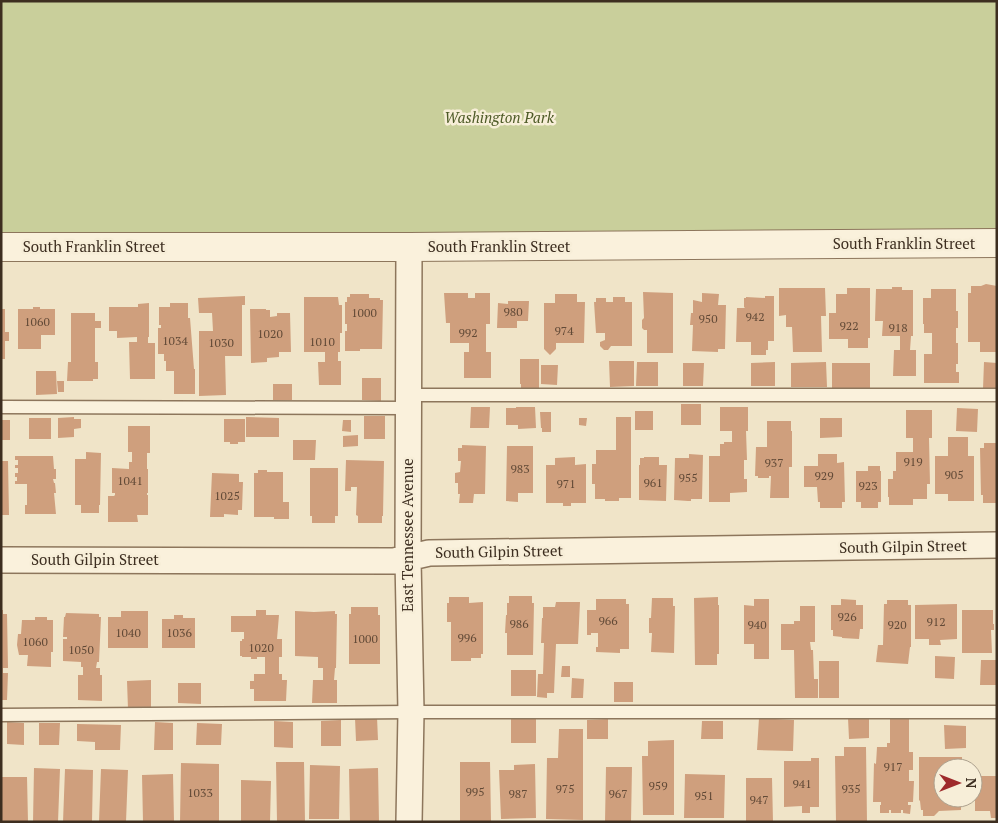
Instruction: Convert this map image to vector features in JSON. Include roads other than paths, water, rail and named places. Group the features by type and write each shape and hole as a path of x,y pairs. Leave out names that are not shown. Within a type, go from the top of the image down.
{"street":[{"name":"South Franklin Street","path":"1,247 409,247 997,243"},
{"name":"East Tennessee Avenue","path":"409,247 408,558 411,712 409,822"},
{"name":"South Gilpin Street","path":"1,560 394,561 429,553 997,545"}],"lane":[{"path":"1,407 997,395"},
{"path":"1,715 411,712 997,712"}],"park label":[{"name":"Washington Park","path":"499,118"}]}
